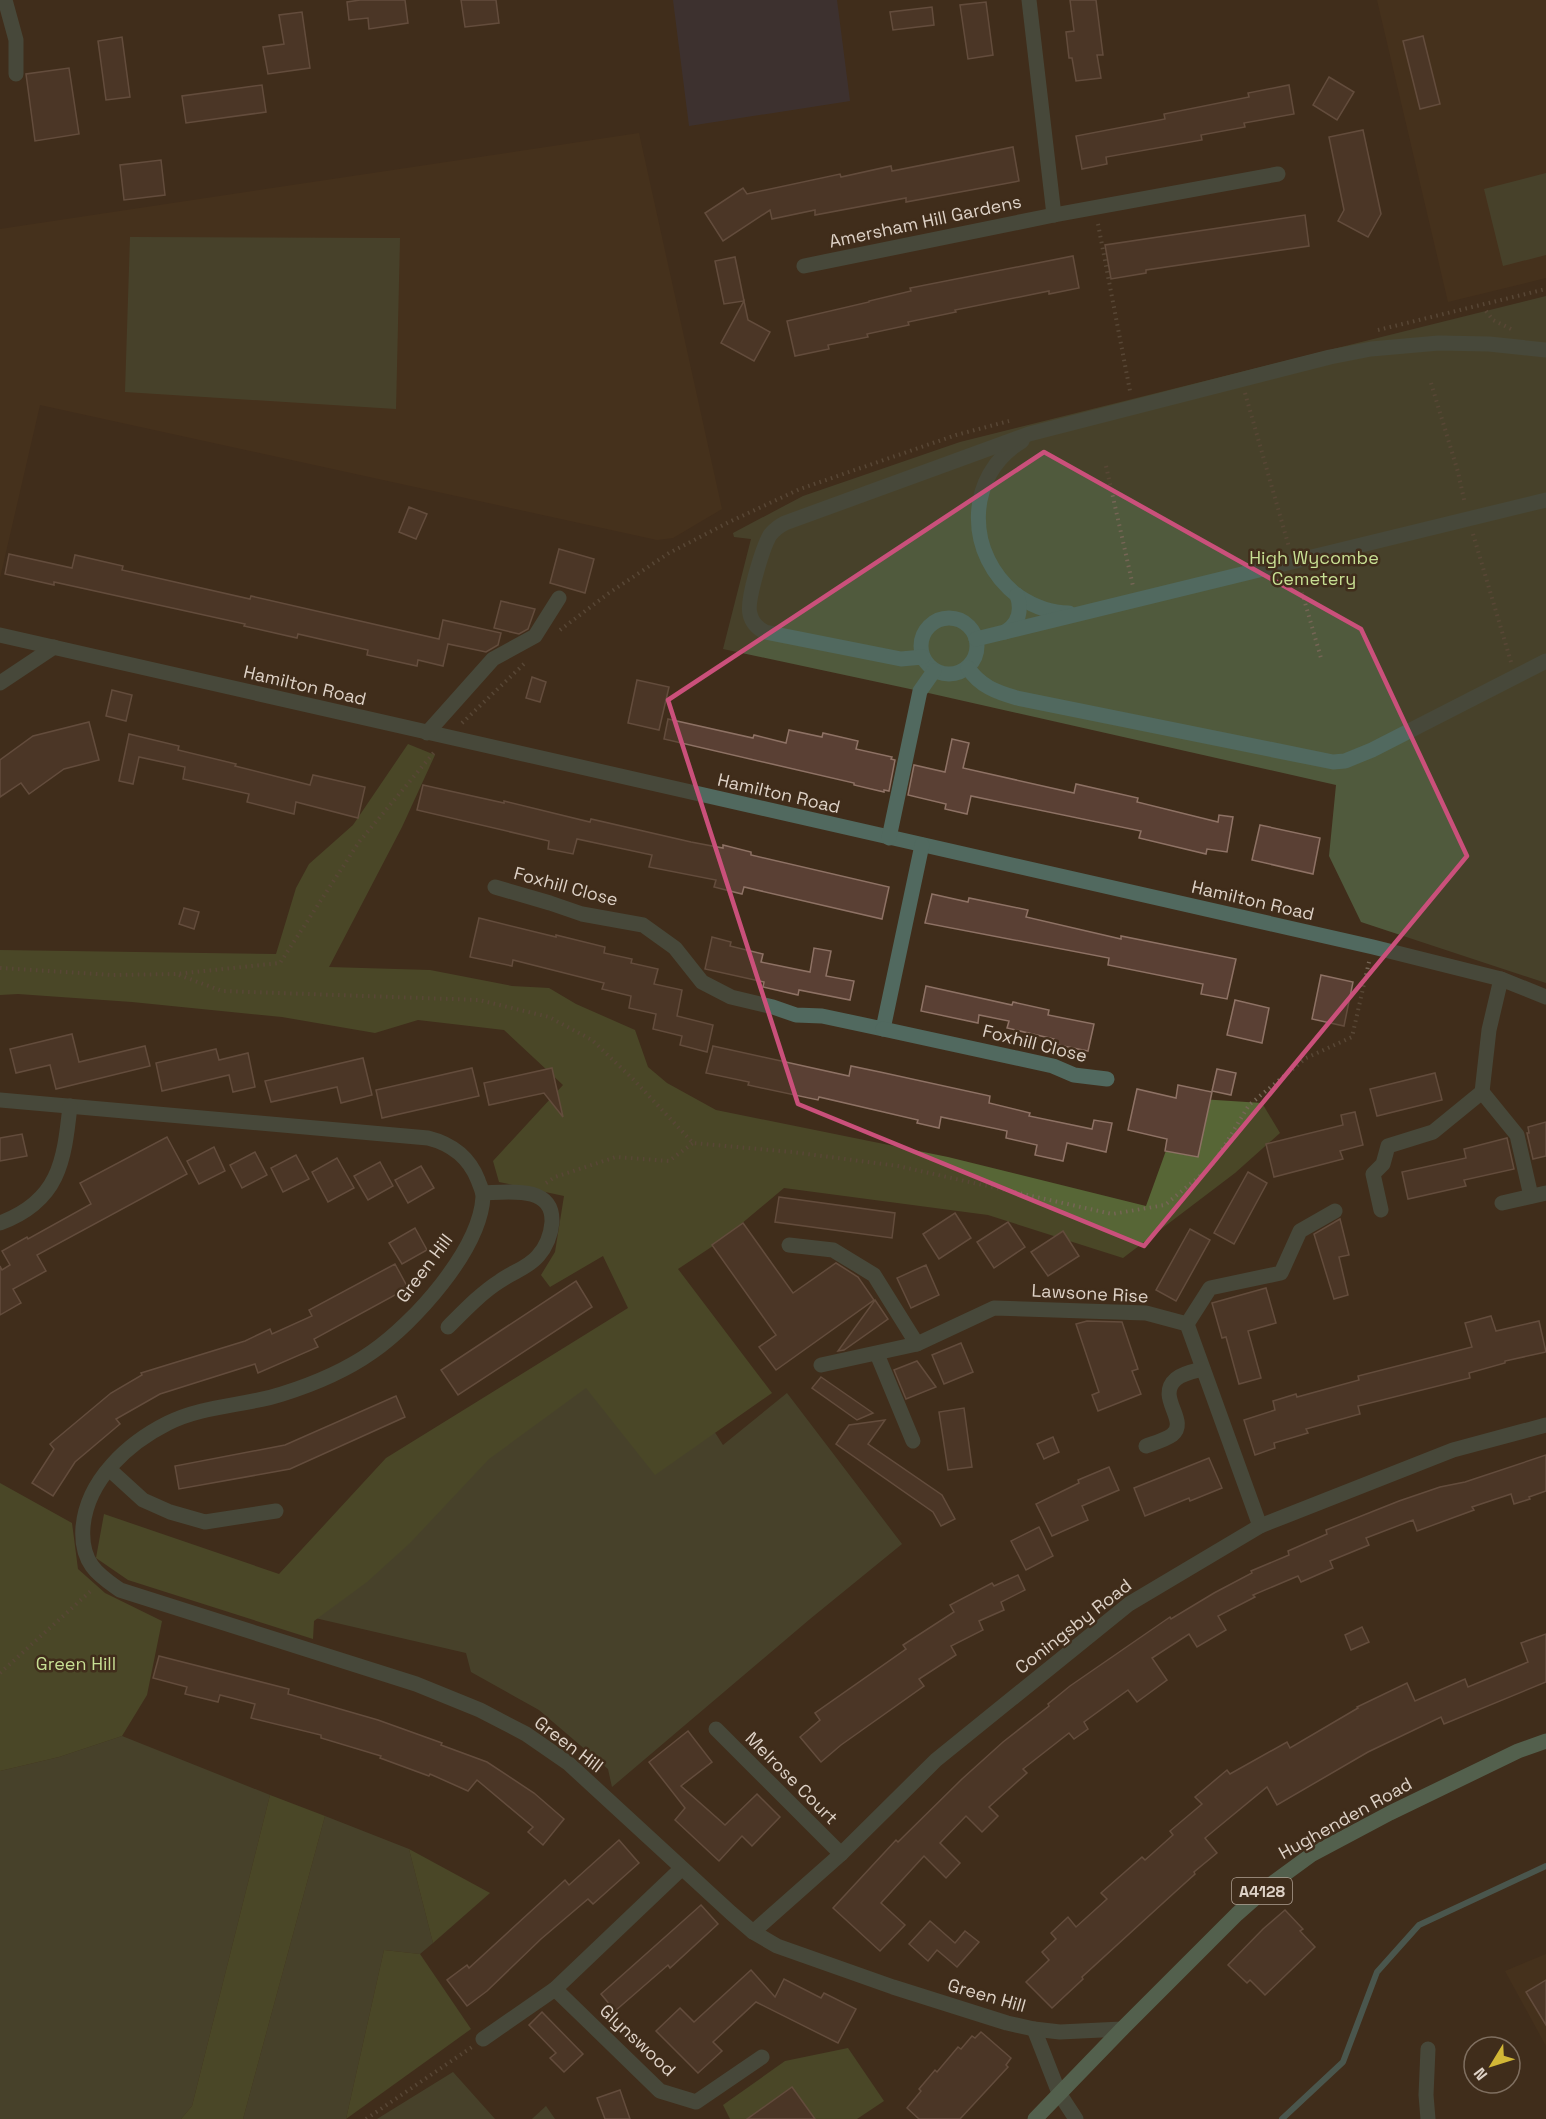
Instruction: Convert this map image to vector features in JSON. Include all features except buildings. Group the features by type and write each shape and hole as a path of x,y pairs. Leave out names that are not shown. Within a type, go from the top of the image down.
{"main road":[{"name":"Hughenden Road","path":"1035,2119 1122,2029 1270,1885 1311,1855 1401,1808 1518,1751 1546,1741"}],"street":[{"path":"5,0 16,40 16,74"},
{"path":"1029,0 1054,215"},
{"name":"Amersham Hill Gardens","path":"804,266 1094,207 1278,174"},
{"path":"923,657 901,659 765,632 753,623 749,609 758,568 771,534 785,523 978,451 1037,432 1287,367 1371,349 1439,343 1489,344 1546,350"},
{"path":"1037,432 1010,448 993,469 980,501 978,531 987,561 1005,586 1030,604 1059,613 1084,613"},
{"path":"978,451 989,457 993,469"},
{"path":"976,639 1546,500"},
{"path":"1005,632 1016,622 1020,613 1017,595"},
{"path":"427,733 493,659 535,636 559,598"},
{"path":"955,618 970,627 976,639 977,652 974,661 960,672 943,674 934,670 923,657 921,640 924,631 938,620 955,618"},
{"name":"Hamilton Road","path":"0,635 1373,947 1501,979 1546,997"},
{"path":"1,677 54,647"},
{"path":"968,668 974,677 986,687 1017,698 1332,762 1345,761 1372,750 1546,661"},
{"path":"889,838 920,691 934,670"},
{"path":"884,1029 922,846"},
{"name":"Foxhill Close","path":"495,887 582,914 644,926 675,948 702,982 731,998 796,1015 822,1016 1053,1066 1074,1075 1107,1079"},
{"path":"1381,1210 1373,1174 1383,1164 1388,1146 1433,1132 1482,1092 1489,1030 1501,979"},
{"path":"1482,1092 1517,1135 1538,1195 1502,1203"},
{"path":"0,1100 428,1138 442,1142 456,1150 467,1161 483,1193 512,1192 539,1196 550,1207 552,1216 549,1238 540,1255 533,1262 491,1287 448,1327"},
{"path":"0,1223 24,1213 41,1199 57,1175 65,1148 70,1106"},
{"name":"Green Hill","path":"483,1193 482,1209 475,1230 457,1263 409,1321 372,1352 328,1378 280,1395 198,1411 144,1437 120,1457 89,1498 84,1514 85,1552 92,1566 104,1579 120,1590 416,1684 480,1710 526,1734 568,1763 681,1869 753,1932 777,1946 893,1988 1007,2023 1034,2029 1085,2032 1122,2029"},
{"path":"1260,1526 1187,1324 1210,1288 1281,1273 1300,1231 1335,1211"},
{"path":"789,1245 833,1250 874,1275 917,1344"},
{"name":"Lawsone Rise","path":"821,1365 917,1344 994,1308 1146,1313 1187,1324"},
{"path":"877,1354 913,1441"},
{"path":"1146,1446 1172,1436 1178,1429 1178,1421 1169,1398 1170,1388 1176,1379 1203,1369"},
{"name":"Coningsby Road","path":"753,1932 841,1854 936,1760 1129,1604 1260,1526 1453,1450 1546,1425"},
{"path":"109,1469 143,1500 170,1512 205,1522 276,1511"},
{"name":"Melrose Court","path":"716,1728 841,1854"},
{"path":"483,2039 555,1989 681,1869"},
{"name":"Glynswood","path":"555,1989 660,2091 696,2102 762,2056"},
{"path":"1034,2029 1059,2093 1076,2119"},
{"path":"1428,2049 1426,2095 1428,2119"}],"path":[{"path":"1094,207 1130,391"},
{"path":"1486,311 1493,320"},
{"path":"1431,383 1465,501"},
{"path":"1246,394 1287,538"},
{"path":"1106,466 1132,581"},
{"path":"1474,536 1516,677"},
{"path":"1298,578 1321,657"},
{"path":"0,968 113,975 176,974 280,963 359,842 447,737"},
{"path":"176,974 222,991 479,1000 549,1017 592,1040 634,1080 693,1143 792,1152 898,1166 1112,1214 1165,1205 1212,1166 1249,1105 1305,1058 1352,1037 1373,947"},
{"path":"539,1196 548,1181 565,1174 616,1157 669,1161 693,1143"},
{"path":"0,1673 104,1579"},
{"path":"366,2119 483,2039"}],"highlighted area":[{"path":"1044,452 1361,629 1467,856 1144,1246 798,1104 668,700"}],"shaded area":[{"path":"673,0 837,0 850,101 689,126"},
{"path":"1377,0 1546,0 1546,278 1448,302"},
{"path":"639,133 722,509 673,538 657,540 40,405 0,578 0,229"},
{"path":"1546,1954 1546,2046 1505,1971"}],"green space":[{"path":"1546,173 1546,255 1503,266 1484,189"},
{"path":"130,237 400,238 396,409 125,392"},
{"name":"High Wycombe Cemetery","path":"1546,296 1546,983 1361,922 1329,856 1336,785 723,649 751,539 734,537 733,533 803,496 960,442"},
{"path":"408,744 435,755 402,827 329,967 430,970 512,986 549,988 576,1004 635,1030 648,1067 667,1083 716,1110 948,1157 1146,1206 1185,1098 1262,1103 1280,1133 1235,1173 1123,1258 988,1215 784,1188 722,1240 678,1269 772,1393 655,1475 586,1388 489,1459 410,1543 367,1582 314,1621 313,1639 128,1580 96,1558 104,1514 279,1574 386,1458 628,1308 603,1256 550,1287 541,1275 555,1252 564,1196 499,1182 493,1161 563,1085 504,1030 418,1020 375,1033 282,1017 132,1002 18,994 0,995 0,950 276,954 296,888 309,864 353,825"},
{"path":"637,1311 723,1445 787,1393 902,1544 612,1787 608,1769 539,1710 471,1672 466,1653 315,1618"},
{"name":"Green Hill","path":"0,1483 72,1523 78,1569 105,1593 162,1621 147,1695 122,1736 59,1757 0,1771"},
{"path":"122,1736 270,1795 192,2106 181,2119 0,2119 0,1771 59,1757"},
{"path":"270,1795 325,1816 243,2119 181,2119 192,2106"},
{"path":"325,1816 409,1849 433,1943 420,1954 384,1950 346,2119 243,2119"},
{"path":"409,1849 490,1893 433,1943"},
{"path":"384,1950 420,1954 471,2029 346,2119"},
{"path":"848,2048 884,2101 857,2119 730,2119 723,2105 785,2061"},
{"path":"453,2072 495,2119 377,2119"},
{"path":"546,2106 555,2119 532,2119"}],"waterway":[{"path":"1282,2119 1343,2062 1377,1972 1419,1925 1546,1866"}]}
